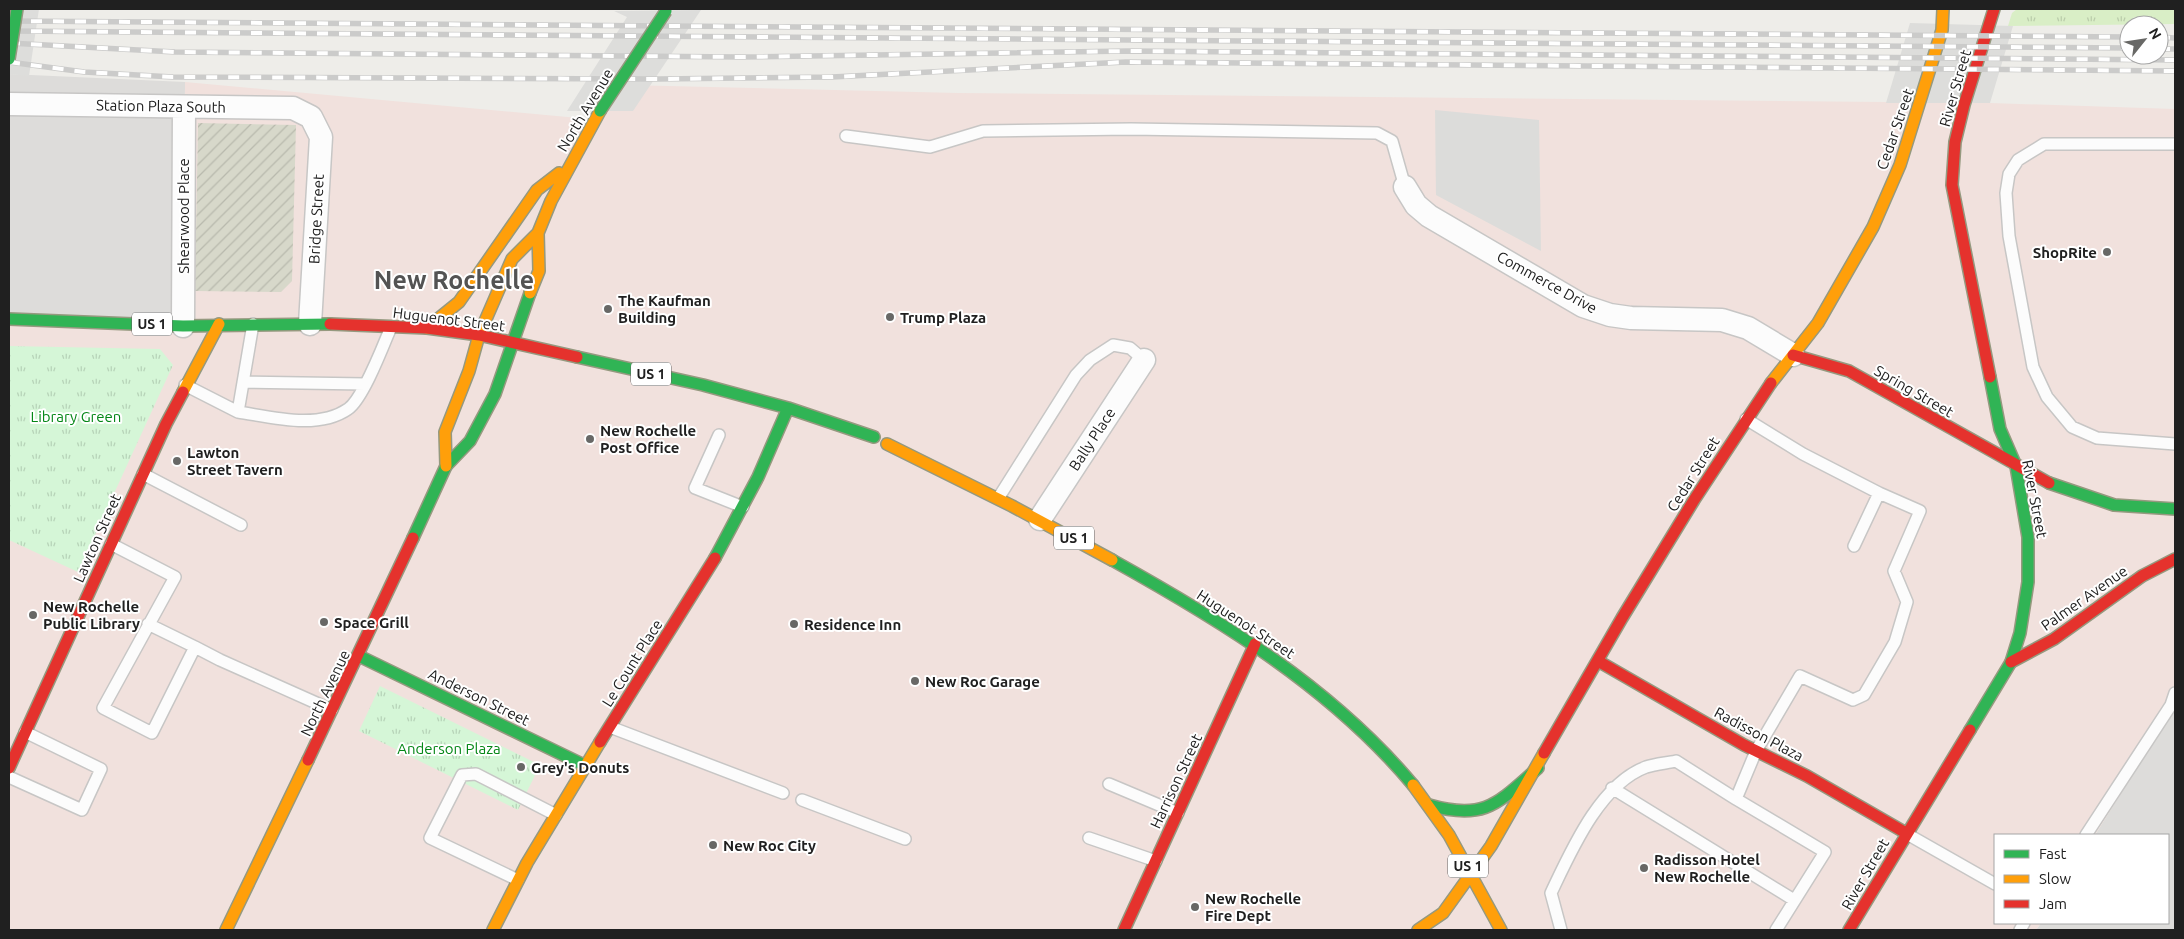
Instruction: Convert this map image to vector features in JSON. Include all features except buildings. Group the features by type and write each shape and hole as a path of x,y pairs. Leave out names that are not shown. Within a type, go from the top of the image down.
{"main road":[{"path":"9,59 17,9"},
{"name":"Cedar Street","path":"1418,930 1443,913 1491,846 1694,500 1746,419 1818,323 1841,286 1889,193 1920,107 1942,30 1943,9"},
{"name":"River Street","path":"1849,930 2011,662 2025,609 2029,557 2028,530 2016,466 2000,428 1952,185 1955,142 1994,9"},
{"name":"North Avenue","path":"446,466 445,432 469,371 479,334 512,258 538,233 568,166 600,111 667,10"},
{"path":"427,328 460,302 537,190 568,166"},
{"name":"North Avenue","path":"226,930 359,656 446,466 470,441 495,394 539,271 538,233"},
{"name":"Huguenot Street","path":"9,319 183,326 219,324 392,326 479,334 703,385 788,408 874,437"},
{"name":"Lawton Street","path":"9,768 14,741 26,732 185,385 219,324"},
{"name":"Spring Street","path":"1793,355 1849,371 2016,466"},
{"name":"Le Count Place","path":"493,930 518,880 556,815 692,596 743,507 774,444 788,408"},
{"name":"Huguenot Street","path":"888,444 999,497 1040,519 1254,644 1336,705 1382,750 1428,805 1472,873 1501,930"},
{"path":"2016,466 2055,487 2114,505 2175,509"},
{"name":"Palmer Avenue","path":"2011,662 2054,639 2142,576 2175,559"},
{"name":"Harrison Street","path":"1124,930 1254,644"},
{"name":"Anderson Street","path":"359,656 586,766"},
{"name":"Radisson Plaza","path":"1598,661 1756,751 1807,776 1906,833"},
{"path":"1428,805 1448,812 1484,811 1500,802 1538,768"}],"street":[{"name":"Station Plaza South","path":"9,104 293,108 311,118"},
{"name":"Shearwood Place","path":"183,326 184,107"},
{"name":"Bridge Street","path":"310,324 321,137 311,118"},
{"name":"Commerce Drive","path":"1406,187 1416,206 1429,216 1584,306 1610,315 1631,318 1722,320 1748,328 1793,355"},
{"name":"Bally Place","path":"1040,519 1144,360"}],"lane":[{"path":"846,136 930,146 983,131 1131,129 1377,133 1392,141 1406,187"},
{"path":"2175,144 2044,144 2018,160 2009,174 2006,193 2009,236 2033,367 2047,397 2072,427 2097,438 2175,444"},
{"path":"238,412 253,324"},
{"path":"185,385 238,412 315,422 348,409 365,384 392,326"},
{"path":"999,497 1076,375 1090,360 1113,345 1130,348 1144,360"},
{"path":"244,382 365,384"},
{"path":"1736,799 1756,751 1800,676 1853,700 1864,695 1895,642 1907,602 1894,571 1920,511 1803,454 1746,419"},
{"path":"719,435 695,488 743,507"},
{"path":"143,474 241,525"},
{"path":"1854,546 1879,492"},
{"path":"111,544 175,577 103,708 152,733 195,647"},
{"path":"148,624 220,660 332,710"},
{"path":"2087,834 2171,705 2175,693"},
{"path":"610,727 783,793"},
{"path":"9,777 82,810 101,769 26,732"},
{"path":"1561,930 1551,893 1575,843 1612,788 1645,767 1676,761 1825,852 1776,930"},
{"path":"518,880 430,838 462,775 476,774 556,815"},
{"path":"1109,784 1178,813"},
{"path":"1612,788 1794,900"},
{"path":"802,800 905,839"},
{"path":"1906,833 1994,883"},
{"path":"1089,838 1156,861"}],"shaded area":[{"path":"9,74 185,82 184,332 9,324"},
{"path":"185,82 600,120 625,85 958,93 1990,103 2175,109 2175,707 2096,834 1994,834 1994,924 2040,924 2036,930 9,930 9,324 184,331"},
{"path":"1435,110 1539,120 1541,251 1436,195"},
{"path":"198,123 296,125 292,281 281,292 195,291"},
{"path":"2175,707 2175,930 2036,930 2040,924 2169,924 2169,834 2096,834"}],"green space":[{"path":"2017,9 2175,9 2175,24 2169,24 2169,15 2119,15 2119,25 2008,26 2012,13"},
{"name":"Library Green","path":"9,346 160,349 173,365 78,572 9,540"},
{"name":"Anderson Plaza","path":"380,686 540,765 518,810 359,731"}],"pier":[{"path":"9,9 39,9 29,76 9,74"},
{"path":"701,10 633,111 567,111 627,17 614,11"},
{"path":"1910,23 2013,26 1990,103 1886,103"}],"railway":[{"path":"9,21 2119,37"},
{"path":"9,31 2119,48"},
{"path":"2169,38 2175,38"},
{"path":"9,43 175,52 741,57 1128,51 2175,60"},
{"path":"2169,49 2175,49"},
{"path":"9,62 84,72 173,77 659,79 832,77 1126,62 2175,71"}],"traffic: fast":[{"path":"9,59 17,9"},
{"path":"600,111 666,11"},
{"path":"413,538 446,466 470,441 495,394 530,293"},
{"path":"9,319 183,326 330,324"},
{"path":"577,357 703,385 788,408 874,437"},
{"path":"1970,730 2011,662 2020,633 2028,582 2028,537 2016,466 2000,429 1990,377"},
{"path":"715,558 758,477 788,408"},
{"path":"2049,483 2114,505 2175,509"},
{"path":"1112,560 1234,632 1311,687 1381,750 1413,785"},
{"path":"359,656 586,766"},
{"path":"1429,805 1464,811 1478,810 1490,806 1512,791 1538,768"}],"traffic: slow":[{"path":"1771,383 1818,323 1873,227 1900,165 1942,30 1943,9"},
{"path":"530,293 539,271 538,233 551,201 600,111"},
{"path":"427,328 459,302 537,190 559,173"},
{"path":"446,466 445,432 469,371 479,335 512,259 538,233"},
{"path":"183,392 219,324"},
{"path":"887,444 1012,506 1112,560"},
{"path":"493,930 527,863 600,742"},
{"path":"1418,930 1443,913 1491,846 1544,753"},
{"path":"226,930 308,760"},
{"path":"1413,785 1449,835 1501,930"}],"traffic: jam":[{"path":"1990,377 1952,185 1955,142 1964,105 1994,9"},
{"path":"330,324 427,328 479,335 577,357"},
{"path":"1793,355 1849,371 2049,483"},
{"path":"1544,753 1622,618 1694,500 1771,383"},
{"path":"9,768 166,424 183,392"},
{"path":"308,760 413,538"},
{"path":"600,742 715,558"},
{"path":"2011,662 2054,639 2142,576 2175,559"},
{"path":"1124,930 1255,644"},
{"path":"1598,661 1744,745 1807,776 1906,833"},
{"path":"1849,930 1970,730"}],"place":[{"name":"ShopRite","path":"2107,252"},
{"name":"The Kaufman Building","path":"608,309"},
{"name":"Trump Plaza","path":"890,317"},
{"name":"New Rochelle Post Office","path":"590,439"},
{"name":"Lawton Street Tavern","path":"177,461"},
{"name":"New Rochelle Public Library","path":"33,615"},
{"name":"Space Grill","path":"324,622"},
{"name":"Residence Inn","path":"794,624"},
{"name":"New Roc Garage","path":"915,681"},
{"name":"Grey's Donuts","path":"521,767"},
{"name":"New Roc City","path":"713,845"},
{"name":"Radisson Hotel New Rochelle","path":"1644,868"},
{"name":"New Rochelle Fire Dept","path":"1195,907"}],"district":[{"name":"New Rochelle","path":"454,280"}]}
